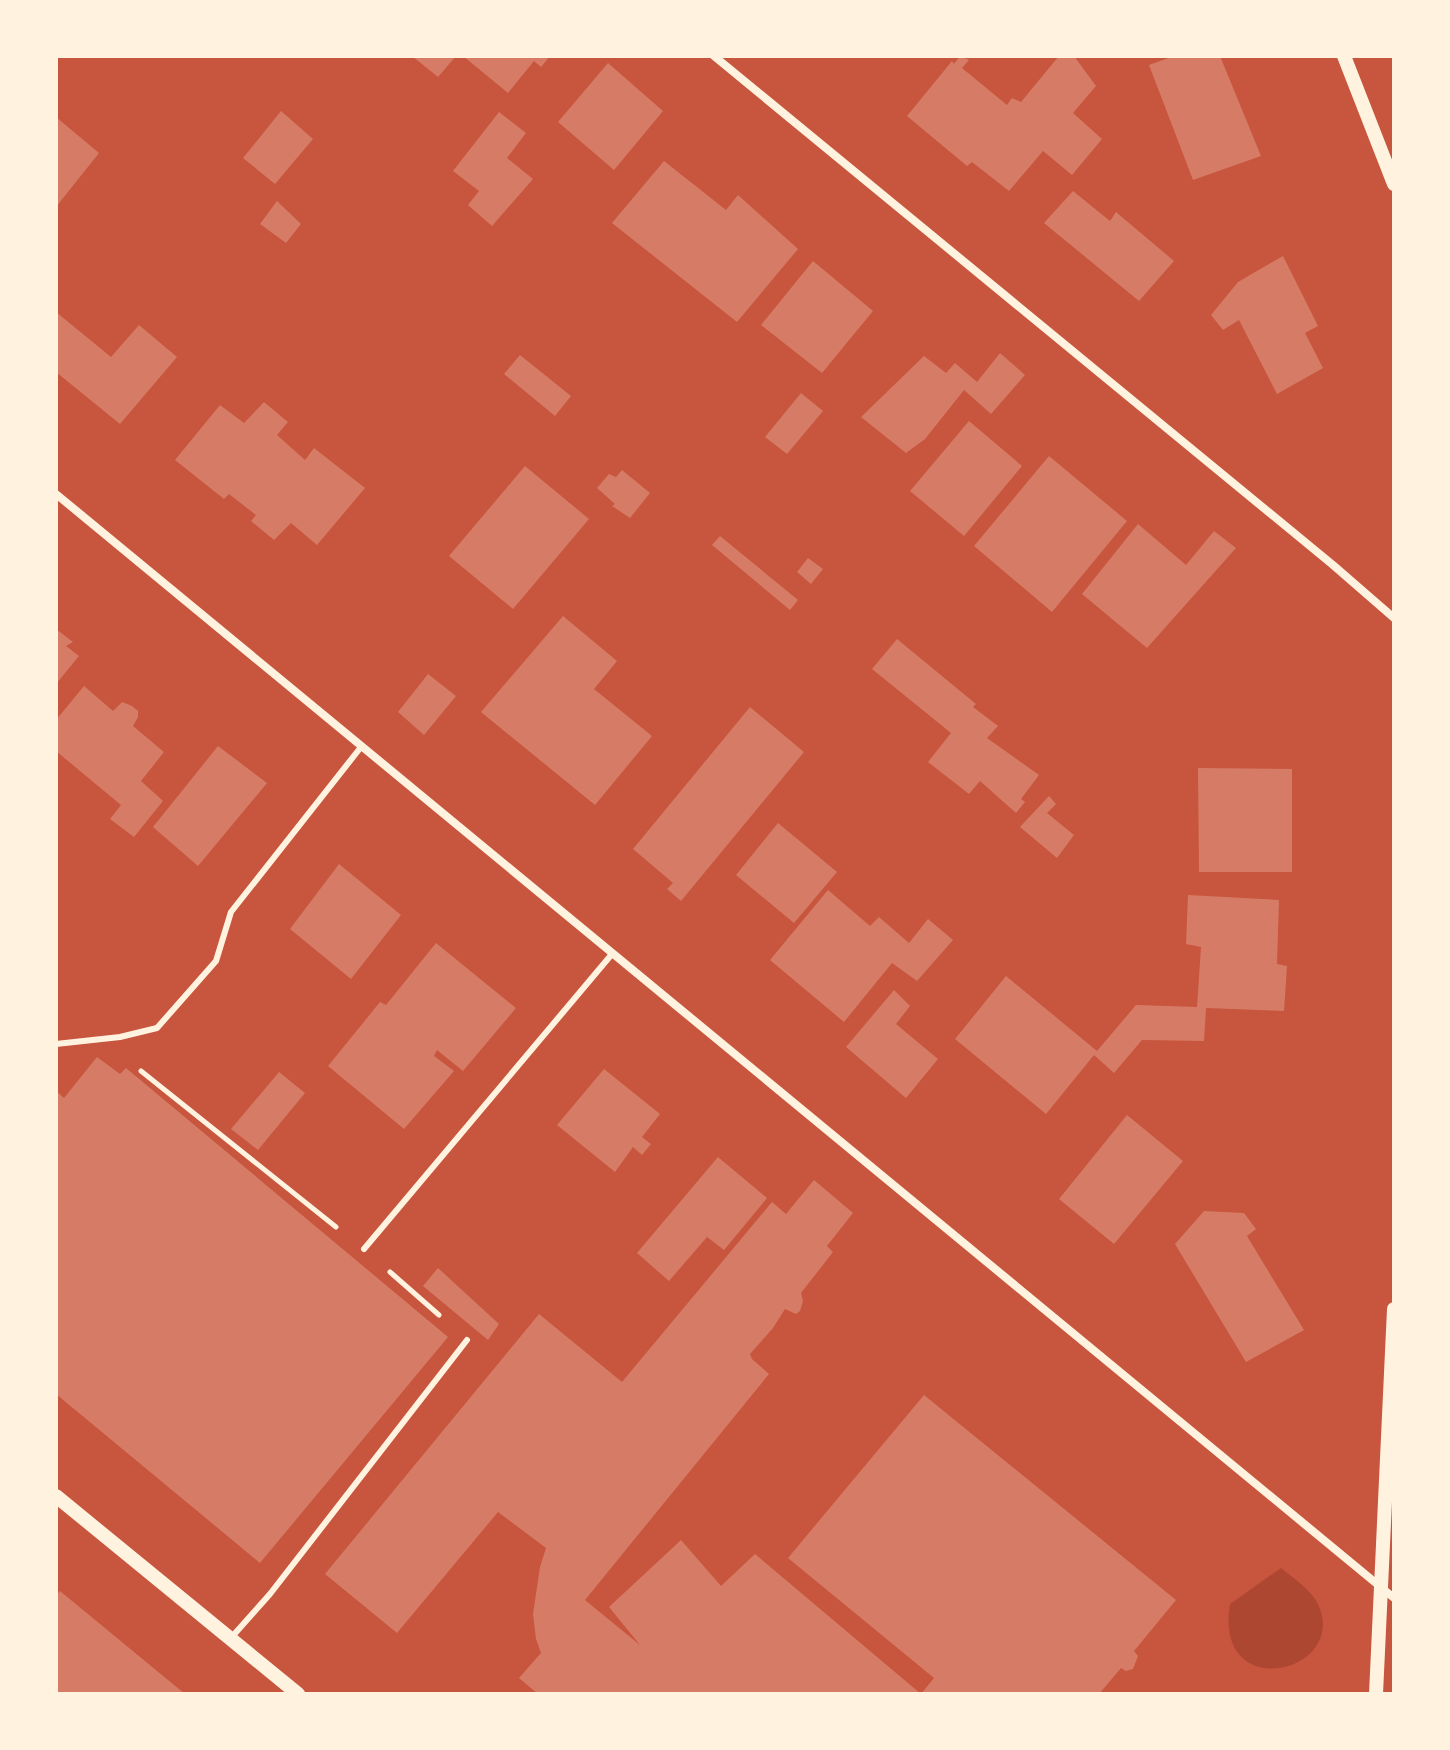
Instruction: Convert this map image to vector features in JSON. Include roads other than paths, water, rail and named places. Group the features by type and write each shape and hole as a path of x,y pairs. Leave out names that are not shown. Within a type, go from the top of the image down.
{"street":[{"path":"714,56 1394,618"},
{"path":"1344,56 1394,184"},
{"path":"56,494 1388,1593"},
{"path":"1376,1694 1388,1593 1394,1309"},
{"path":"56,1496 298,1694"}],"lane":[{"path":"56,1044 120,1037 157,1028 216,961 231,912 361,747"},
{"path":"364,1249 612,954"},
{"path":"230,1639 270,1594 467,1340"}]}
